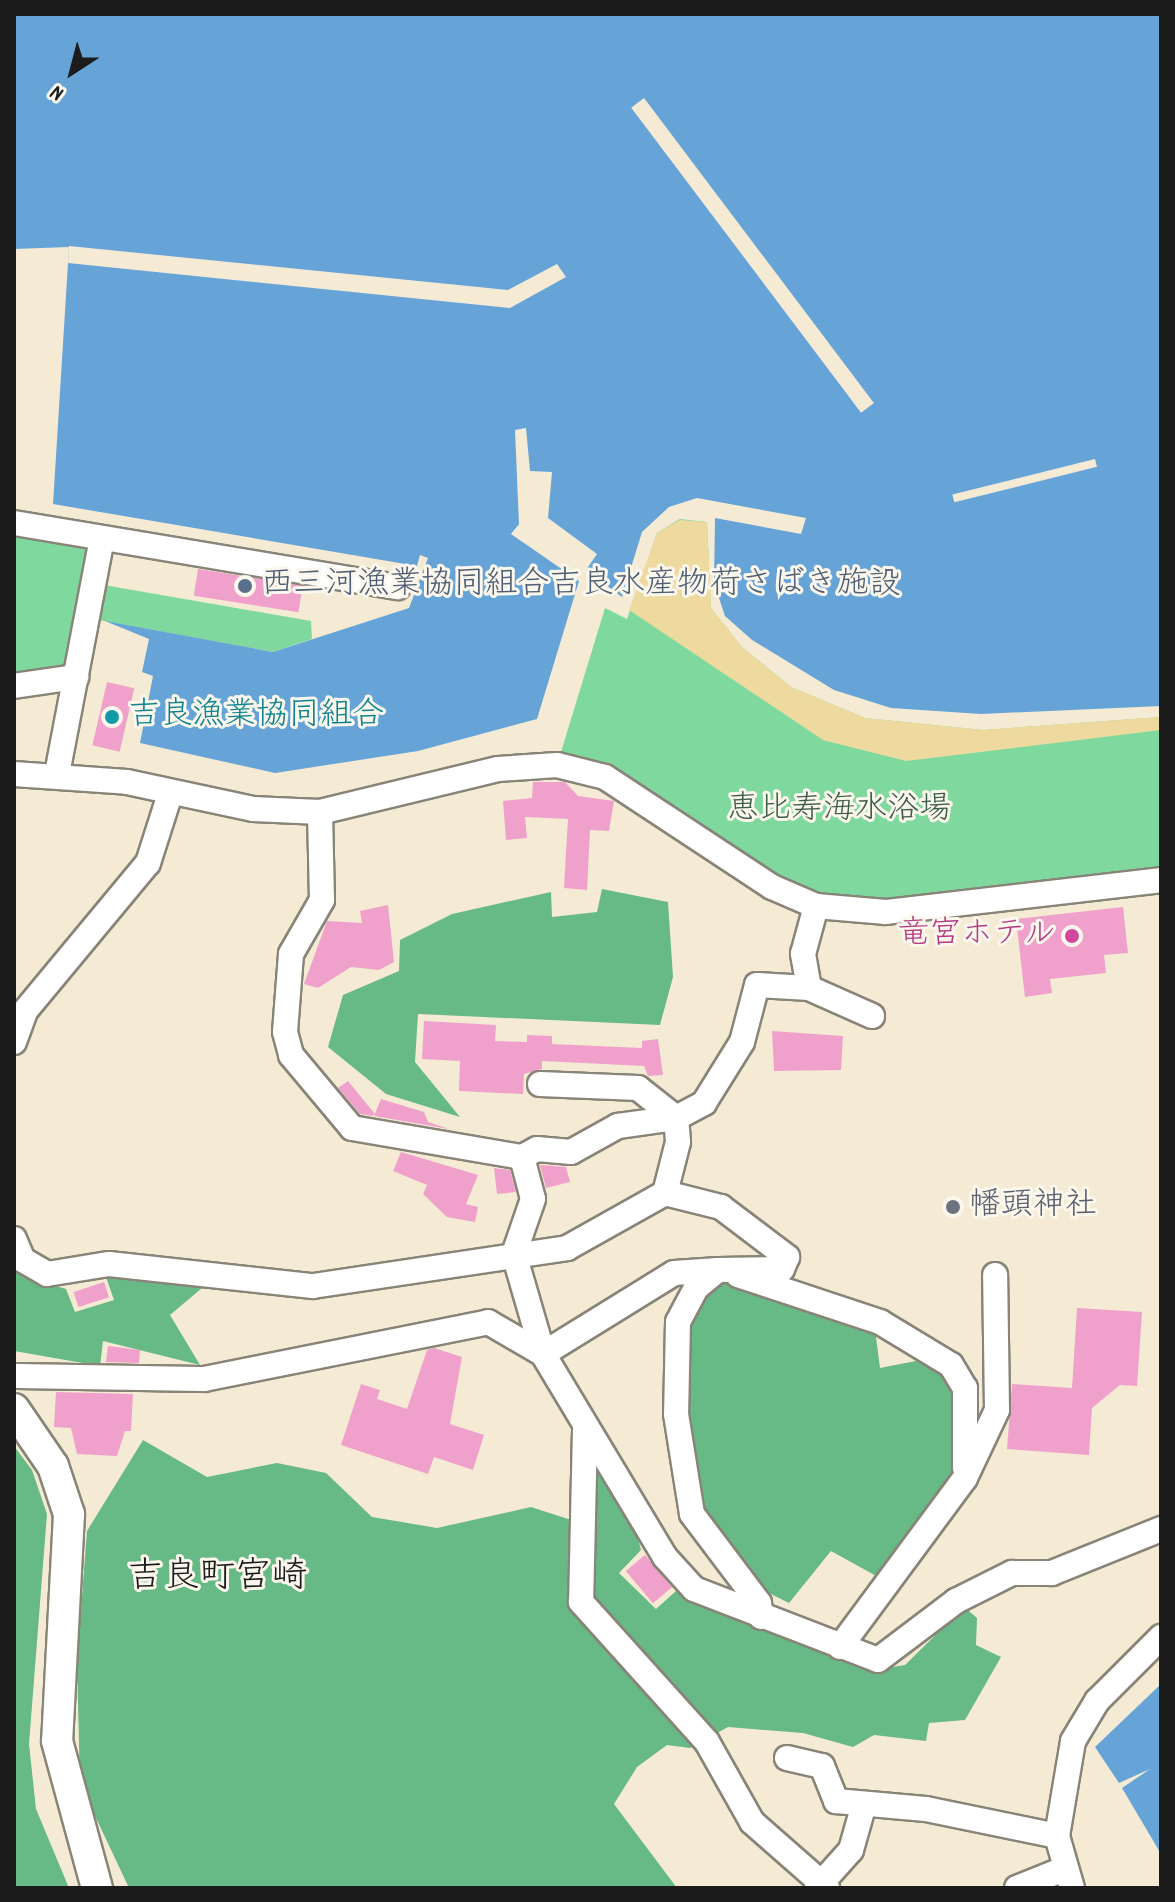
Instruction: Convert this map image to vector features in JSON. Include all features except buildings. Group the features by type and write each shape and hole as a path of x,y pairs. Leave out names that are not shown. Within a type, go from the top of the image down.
{"main road":[{"path":"14,1409 53,1466 69,1514 57,1741 67,1799 97,1888"}],"street":[{"path":"14,523 398,587"},
{"path":"57,774 102,538"},
{"path":"14,686 76,677"},
{"path":"14,774 57,774 170,794 320,812 498,769 574,766 605,777 772,887 816,906 886,912 1161,880"},
{"path":"14,1042 25,1011 148,863 170,794"},
{"path":"320,812 322,900 291,954 285,1032 291,1055 352,1128 522,1157 537,1149 571,1152 618,1126 676,1118 704,1103 742,1042 757,985 809,988 872,1016"},
{"path":"809,988 803,954 816,906"},
{"path":"540,1084 638,1088 676,1118 678,1142 665,1193"},
{"path":"522,1157 533,1199 514,1254 543,1354 585,1430 665,1557 694,1589 878,1660 956,1601 1012,1573 1052,1573 1161,1529"},
{"path":"14,1239 23,1260 47,1274 109,1264 313,1286 567,1248 665,1193 721,1207 787,1257 782,1269 674,1273 543,1354"},
{"path":"724,1270 880,1322 951,1365 965,1388 965,1478"},
{"path":"724,1270 696,1288 678,1322 676,1414 692,1514 759,1603 761,1617"},
{"path":"840,1647 965,1478 997,1410 995,1275"},
{"path":"14,1376 204,1379 488,1322 543,1354"},
{"path":"585,1430 581,1602 707,1742 752,1822 822,1887 851,1850 864,1804"},
{"path":"1017,1888 1068,1879 1057,1836 1083,1720 1161,1637"},
{"path":"787,1758 822,1766 836,1801 1057,1836"}],"green space":[{"name":"恵比寿海水浴場","path":"680,519 707,522 711,608 742,647 791,687 865,718 983,730 1161,717 1161,880 816,906 673,820 557,765 605,608 627,619 657,533"},
{"path":"14,523 102,538 76,677 14,686"},
{"path":"104,585 311,621 312,639 273,652 98,620"},
{"path":"602,889 668,902 673,977 660,1025 418,1014 415,1062 460,1117 386,1094 328,1047 343,995 399,971 400,940 452,914 551,892 552,917 597,912"},
{"path":"14,1264 32,1279 66,1289 75,1312 114,1300 106,1277 202,1288 170,1315 200,1365 103,1341 100,1366 14,1351"},
{"path":"725,1282 875,1329 880,1368 926,1359 945,1371 957,1394 958,1477 878,1577 831,1551 789,1603 763,1590 700,1508 684,1414 683,1327 705,1291"},
{"path":"143,1440 207,1477 277,1463 326,1473 372,1517 437,1528 531,1507 596,1528 596,1458 632,1515 641,1550 619,1573 656,1609 676,1591 874,1670 905,1665 964,1607 977,1618 976,1645 1001,1657 965,1720 929,1723 926,1741 874,1735 853,1747 803,1733 728,1727 690,1748 667,1745 637,1767 614,1804 677,1888 129,1888 80,1784 77,1662 87,1531"},
{"path":"14,1446 32,1470 47,1514 29,1744 36,1809 69,1888 14,1888"}],"sand":[{"path":"680,520 707,522 711,608 742,647 791,687 865,718 983,730 1161,717 1161,730 906,761 823,740 629,610 657,533"}],"water":[{"path":"14,14 1161,14 1161,706 981,714 891,708 834,690 752,640 725,616 714,583 715,518 801,534 806,518 697,498 669,507 642,532 622,597 586,570 597,554 548,518 552,472 530,471 526,428 515,430 519,524 511,534 579,581 537,719 418,751 275,773 140,743 153,676 142,672 149,639 105,621 273,652 409,608 428,558 420,555 417,566 53,504 69,247 14,249"},
{"path":"1161,1684 1161,1854 1122,1788 1150,1769 1119,1783 1095,1747"}],"pier":[{"path":"644,98 874,403 861,413 631,108"},
{"path":"69,246 508,290 557,264 566,277 510,308 68,263"},
{"path":"1095,459 1097,467 954,502 952,495"}],"place":[{"name":"西三河漁業協同組合吉良水産物荷さばき施設","path":"245,586"},
{"name":"吉良漁業協同組合","path":"112,717"},
{"name":"竜宮ホテル","path":"1072,936"},
{"name":"幡頭神社","path":"953,1207"}],"district":[{"name":"吉良町宮崎","path":"217,1580"}]}
